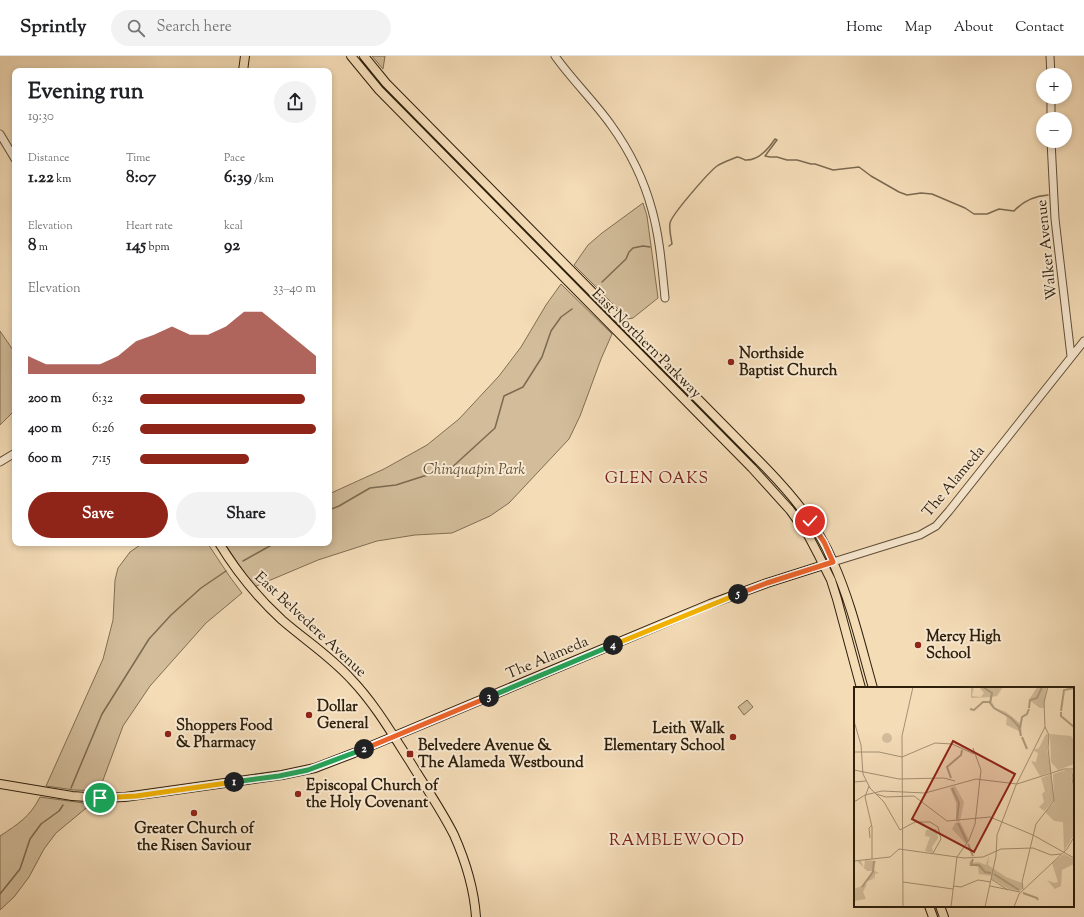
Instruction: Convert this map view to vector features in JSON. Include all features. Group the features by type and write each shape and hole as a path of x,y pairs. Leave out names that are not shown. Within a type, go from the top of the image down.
{"main road":[{"path":"243,68 245,56"},
{"name":"East Northern Parkway","path":"351,56 379,90 775,491 808,535 831,580 862,687"},
{"name":"East Northern Parkway","path":"364,56 386,82 775,477 806,515 824,542 845,592 873,687"},
{"name":"East Belvedere Avenue","path":"221,546 237,571 254,592 281,619 322,651 354,681 381,716 454,835 462,853 469,876 475,904 476,917"},
{"name":"The Alameda","path":"0,784 72,796 115,798 297,773 348,756 710,604 767,583 833,562"},
{"path":"929,907 933,917"},
{"path":"940,907 944,917"}],"street":[{"path":"555,56 612,127 626,149 638,173 650,203 666,298"},
{"path":"1050,56 1051,68"},
{"path":"0,134 12,154"},
{"name":"Walker Avenue","path":"1051,148 1053,195 1071,356"},
{"name":"The Alameda","path":"833,562 920,535 936,526 1084,341"},
{"path":"0,462 12,455"}],"green space":[{"path":"372,56 385,56 383,69"},
{"path":"643,203 647,216 658,298 633,318 628,319 574,265 588,245"},
{"name":"Chinquapin Park","path":"561,284 612,334 580,416 569,439 509,503 490,516 452,533 415,535 377,541 318,560 254,587 226,546 332,546 332,493 384,469 427,445 459,419 499,376 521,347 546,305"},
{"path":"0,331 12,349 12,413 0,425"},
{"path":"139,546 209,546 242,593 206,623 150,686 123,726 99,791 74,790 46,786 103,659 113,620 115,580 118,568 130,552"},
{"path":"747,700 753,707 744,715 738,707"},
{"path":"40,797 91,804 56,833 44,849 29,877 14,897 0,910 0,836 28,815"}],"waterway":[{"path":"669,246 672,244 670,234 670,223 672,218 691,193 713,170 722,163 737,157 745,160 755,158 767,150 775,139 777,140 765,156 787,160 797,160 833,170 859,167 871,176 899,192 907,195 921,193 932,194 965,208 974,214 987,214 999,209 1014,211 1021,204 1029,200 1048,195"},
{"path":"602,282 626,259 629,252 633,248 643,246 650,247"},
{"path":"332,509 370,488 396,485 424,476 448,471 495,428 504,396 523,387 542,357 551,331 561,317 572,309"},
{"path":"243,561 270,546"},
{"path":"71,788 102,714 149,639 171,615 201,588 226,571"},
{"path":"0,894 20,869 30,839 41,824 59,811 63,805"}],"place":[{"name":"Northside Baptist Church","path":"731,362"},
{"name":"Mercy High School","path":"918,645"},
{"name":"Dollar General","path":"309,715"},
{"name":"Shoppers Food & Pharmacy","path":"168,734"},
{"name":"Leith Walk Elementary School","path":"733,737"},
{"name":"Belvedere Avenue & The Alameda Westbound","path":"410,754"},
{"name":"Episcopal Church of the Holy Covenant","path":"298,794"},
{"name":"Greater Church of the Risen Saviour","path":"194,813"}],"district":[{"name":"GLEN OAKS","path":"657,477"},
{"name":"RAMBLEWOOD","path":"677,839"}],"route":[{"path":"100,798 164,793 297,773 315,768 354,753 710,604 767,583 833,562 824,542 810,521"}]}
